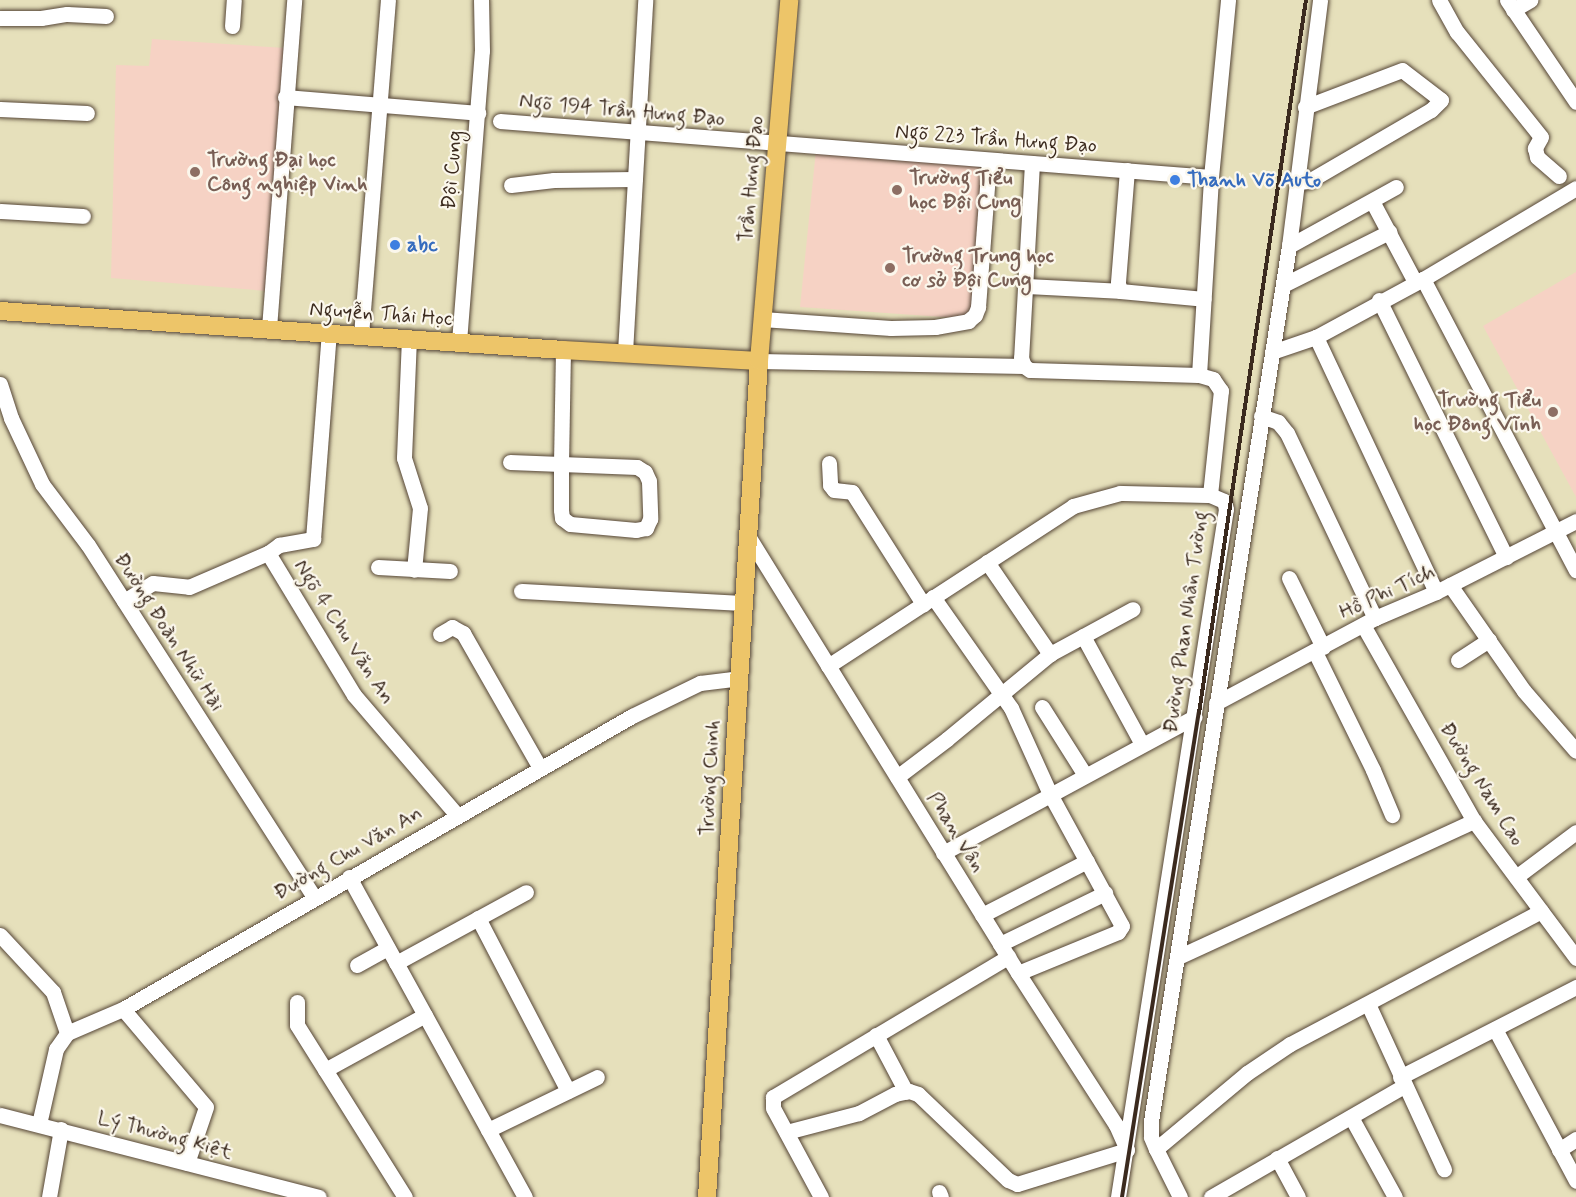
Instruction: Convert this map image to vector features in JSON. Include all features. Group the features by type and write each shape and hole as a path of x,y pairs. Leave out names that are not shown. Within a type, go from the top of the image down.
{"main road":[{"name":"Trần Hưng Đạo","path":"759,361 789,0"},
{"name":"Nguyễn Thái Học","path":"0,311 269,328 563,351 625,352 759,361"},
{"name":"Trường Chinh","path":"707,1197 759,361"}],"street":[{"path":"232,26 234,0"},
{"path":"269,328 294,0"},
{"path":"361,335 388,0"},
{"name":"Đội Cung","path":"459,342 482,51 481,0"},
{"path":"625,352 645,0"},
{"path":"759,361 1024,366 1030,370 1199,375 1211,177 1228,0"},
{"path":"1180,1197 1156,1149 1152,1137 1151,1121 1289,246 1320,0"},
{"path":"1439,0 1456,32 1540,137 1535,148 1537,157 1558,176"},
{"path":"1530,0 1510,5 1576,102"},
{"path":"0,18 41,18 67,14 106,16"},
{"path":"1298,182 1309,181 1438,106 1441,100 1401,70 1305,107"},
{"path":"285,98 478,113"},
{"path":"0,109 87,113"},
{"name":"Ngõ 194 Trần Hưng Đạo","path":"500,121 777,143"},
{"name":"Ngõ 223 Trần Hưng Đạo","path":"777,143 1211,177"},
{"path":"762,319 891,328 935,327 968,321 975,315 978,307 989,160"},
{"path":"1024,366 1021,358 1032,163"},
{"path":"1120,291 1118,283 1127,170"},
{"path":"511,185 554,180 635,179"},
{"path":"1289,246 1396,188"},
{"path":"1272,352 1316,337 1379,300 1419,281 1576,188"},
{"path":"1372,201 1419,281 1556,529 1576,570"},
{"path":"0,211 83,216"},
{"path":"1283,285 1389,232"},
{"path":"1025,286 1120,291 1204,299"},
{"path":"1379,300 1506,556"},
{"path":"124,601 153,583 189,587 268,553 279,545 304,542 315,536 329,333"},
{"path":"1316,337 1436,592"},
{"path":"409,339 404,458 420,508 414,570"},
{"path":"510,462 561,464 637,467 645,472 651,494 650,519 646,528 636,530 566,522 561,510 561,464 563,351"},
{"name":"Đường Phan Nhân Tường","path":"1118,1197 1226,509 1224,501 1210,495 1221,391 1213,379 1199,375"},
{"name":"Đường Đoàn Nhữ Hài","path":"0,384 14,427 42,484 88,545 314,897"},
{"name":"Đường Nam Cao","path":"1261,416 1278,422 1287,433 1369,622 1474,820 1576,958"},
{"path":"829,463 829,481 832,488 852,492 928,600 1011,708 1050,794 1121,922 1120,930 1018,973"},
{"path":"828,666 1073,506 1102,496 1120,493 1210,495"},
{"name":"Hồ Phi Tích","path":"1216,704 1369,622 1436,592 1556,529 1576,521"},
{"name":"Phan Vân","path":"748,536 943,853 1116,1125 1127,1150"},
{"name":"Ngõ 4 Chu Văn An","path":"268,553 354,694 457,815"},
{"path":"987,562 1050,654"},
{"path":"378,567 450,572"},
{"path":"1289,578 1392,815"},
{"path":"1450,585 1524,691 1576,751"},
{"path":"521,591 744,603"},
{"path":"897,777 1050,654 1134,609"},
{"path":"440,634 452,627 463,633 540,768"},
{"path":"1083,636 1142,744"},
{"path":"1458,660 1489,640"},
{"name":"Đường Chu Văn An","path":"67,1033 123,1009 632,716 700,683 739,678"},
{"path":"1042,707 1085,775"},
{"path":"943,853 1195,717"},
{"path":"1178,957 1474,820"},
{"path":"1516,877 1576,832"},
{"path":"982,915 1087,861"},
{"path":"349,877 525,1197"},
{"path":"396,963 526,892"},
{"path":"820,1197 773,1108 773,1097 876,1035 1004,950 1105,893"},
{"path":"1156,1149 1248,1073 1290,1044 1541,911"},
{"path":"478,918 568,1091"},
{"path":"0,935 53,992 67,1033 56,1049 39,1124"},
{"path":"357,965 388,948"},
{"path":"1211,1197 1351,1117 1402,1081 1576,987"},
{"path":"297,1002 297,1025 405,1197"},
{"path":"1368,1004 1444,1169"},
{"path":"123,1009 206,1107 187,1162"},
{"path":"325,1070 425,1015"},
{"path":"1495,1029 1576,1181"},
{"path":"876,1035 906,1092"},
{"path":"488,1130 597,1077"},
{"path":"786,1132 859,1113 895,1094 906,1092 918,1094 1008,1180 1017,1184 1127,1150"},
{"name":"Lý Thường Kiệt","path":"0,1115 319,1197"},
{"path":"1351,1117 1395,1197"},
{"path":"49,1197 61,1129"},
{"path":"1559,1150 1576,1139"},
{"path":"1278,1158 1298,1197"}],"shaded area":[{"name":"Trường Đại học Công nghiệp Vinh","path":"152,39 285,48 267,291 111,278 116,65 149,66"},
{"path":"816,150 983,163 972,312 957,318 800,307"},
{"name":"Trường Tiểu học Đông Vĩnh","path":"1576,272 1576,497 1483,326"}],"railway":[{"path":"1122,1197 1199,713 1306,0"}],"place":[{"name":"Trường Đại học Công nghiệp Vinh","path":"195,172"},
{"name":"Thanh Võ Auto","path":"1175,180"},
{"name":"Trường Tiểu học Đội Cung","path":"897,190"},
{"name":"abc","path":"395,245"},
{"name":"Trường Trung học cơ sở Đội Cung","path":"890,268"},
{"name":"Trường Tiểu học Đông Vĩnh","path":"1553,412"}]}
